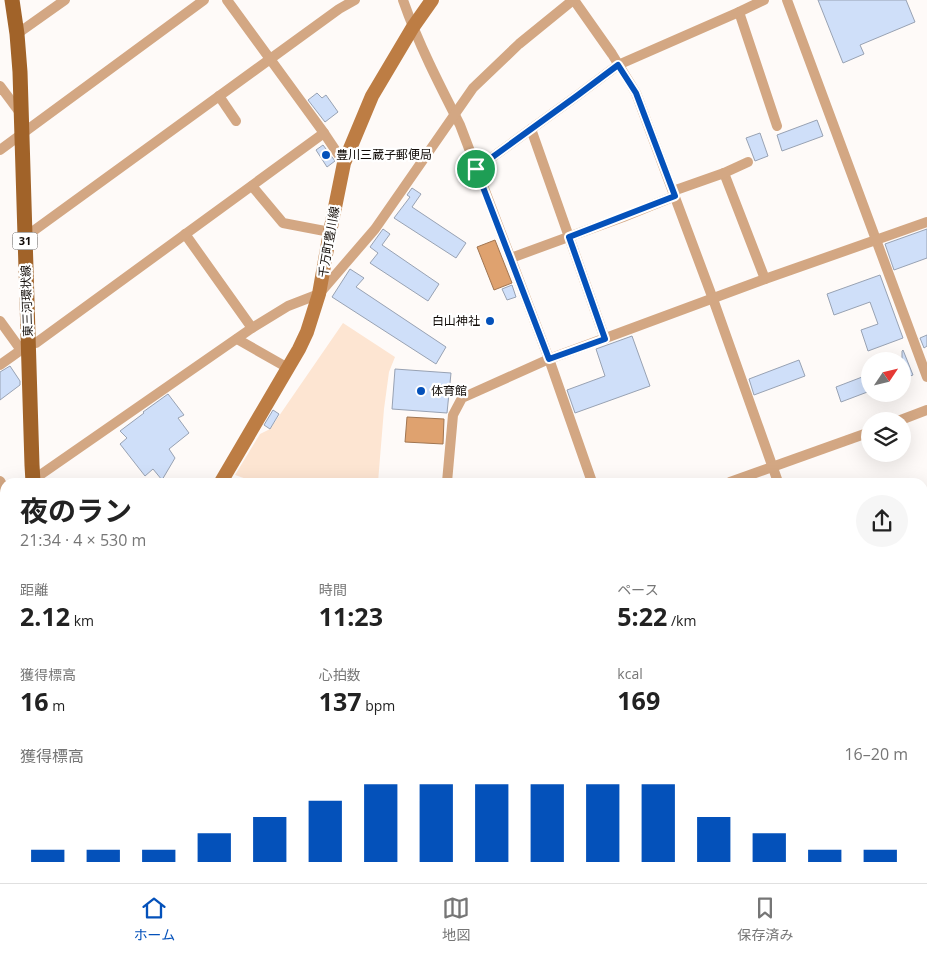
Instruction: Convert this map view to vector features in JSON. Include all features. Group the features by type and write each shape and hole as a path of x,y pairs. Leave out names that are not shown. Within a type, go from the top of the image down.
{"main road":[{"name":"東三河環状線","path":"12,0 20,72 25,237 25,348 32,478"},
{"name":"千万町豊川線","path":"228,478 307,332 319,294 344,163 372,96 413,27 432,0"}],"street":[{"path":"17,34 64,0"},
{"path":"0,150 204,0"},
{"path":"227,0 344,163"},
{"path":"25,237 339,9 355,0"},
{"path":"403,0 413,27 460,125 549,359 591,478"},
{"path":"38,478 252,328 288,306 319,294 375,229 473,88 519,44 574,0 636,93 713,299 777,478"},
{"path":"476,169 618,65 764,0"},
{"path":"787,0 927,377"},
{"path":"739,12 778,126"},
{"path":"0,86 21,115"},
{"path":"219,96 236,121"},
{"path":"531,129 605,339"},
{"path":"0,365 36,343 324,133"},
{"path":"510,258 569,237 748,162"},
{"path":"724,173 765,279"},
{"path":"252,186 283,223 330,232"},
{"path":"447,478 453,415 462,398 549,359 765,279 927,222"},
{"path":"185,234 252,328"},
{"path":"0,321 25,348"},
{"path":"237,339 288,368"},
{"path":"911,416 927,410"},
{"path":"741,478 861,435"}],"shaded area":[{"path":"495,240 512,283 494,290 477,247"},
{"path":"343,323 395,357 389,372 378,478 244,478 235,475 260,434 270,429"},
{"path":"407,417 444,419 443,444 405,442"}],"building":[{"path":"818,0 906,0 915,22 860,45 864,54 843,63"},
{"path":"317,93 322,98 326,95 338,112 325,122 308,100"},
{"path":"817,120 823,136 782,151 777,135"},
{"path":"760,133 768,156 755,161 746,138"},
{"path":"323,145 335,161 327,167 316,150"},
{"path":"412,188 421,194 412,207 466,243 456,258 394,218 410,197 407,195"},
{"path":"383,229 390,234 382,245 439,284 428,301 370,263 378,253 370,247"},
{"path":"927,229 927,258 894,270 885,244"},
{"path":"350,269 364,278 356,287 446,347 436,364 332,297"},
{"path":"880,275 903,338 868,351 861,330 878,324 870,302 834,315 827,294"},
{"path":"512,285 516,297 507,300 502,289"},
{"path":"927,335 927,346 924,348 920,338"},
{"path":"632,336 650,386 575,413 567,390 605,376 596,349"},
{"path":"799,360 805,376 754,395 749,379"},
{"path":"10,366 20,381 20,385 0,400 0,372"},
{"name":"体育館","path":"395,369 451,373 447,413 392,409"},
{"path":"861,377 861,394 841,402 836,387"},
{"path":"168,394 184,415 178,418 189,433 169,449 175,458 163,478 160,478 153,469 145,476 120,444 127,438 120,431"},
{"path":"273,410 279,414 270,429 264,425"}],"place":[{"name":"豊川三蔵子郵便局","path":"326,155"},
{"name":"白山神社","path":"490,321"},
{"name":"体育館","path":"421,391"}],"route":[{"path":"618,65 636,93 675,196 569,237 605,339 549,359 476,169 618,65"}]}
